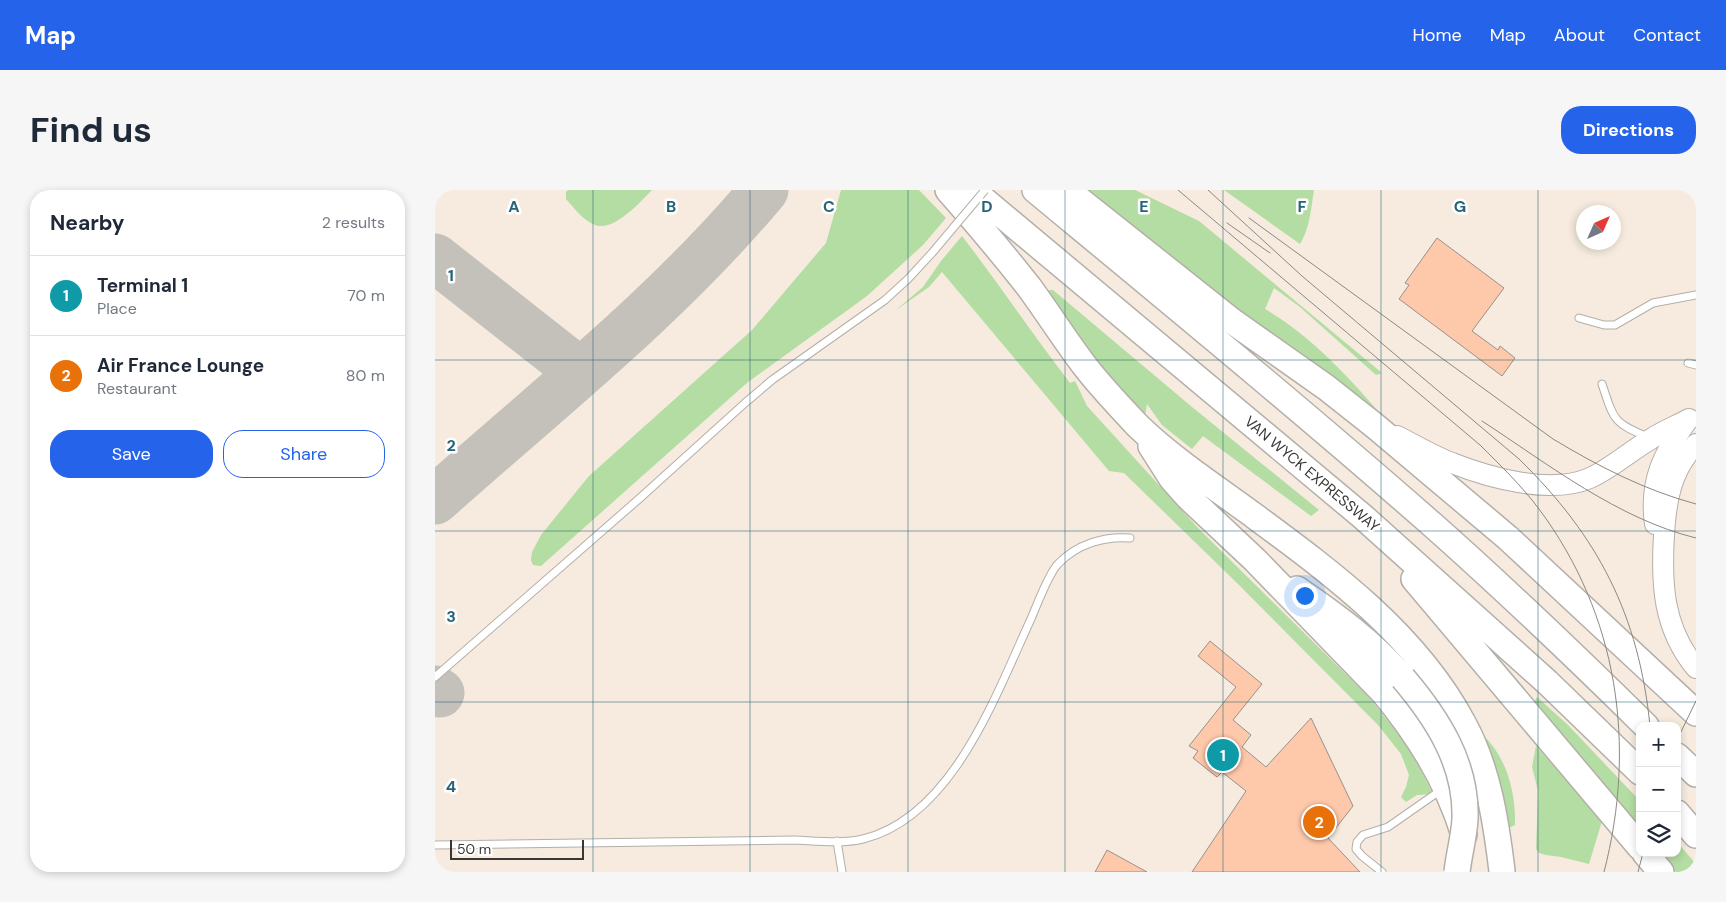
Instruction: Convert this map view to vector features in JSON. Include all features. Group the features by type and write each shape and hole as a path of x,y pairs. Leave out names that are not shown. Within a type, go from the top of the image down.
{"highway":[{"path":"948,190 1030,289 1086,368 1139,427 1183,464 1341,581 1389,626 1421,662 1448,698 1473,744 1493,808 1501,872"},
{"name":"VAN WYCK EXPRESSWAY","path":"972,190 1362,516 1488,627 1636,767"},
{"path":"1035,190 1280,394 1408,504 1533,616 1642,722"},
{"path":"1067,190 1232,321 1327,388 1375,426 1508,538 1696,713"},
{"path":"1139,427 1172,480 1255,560 1383,692 1422,744 1445,787 1467,843 1469,872"},
{"path":"1362,516 1636,842"},
{"path":"1255,560 1353,628 1403,678 1437,724 1455,758 1463,790 1465,820 1457,872"},
{"path":"1681,760 1696,774"},
{"path":"1681,811 1696,825"},
{"path":"1681,818 1696,835"},
{"path":"1648,857 1661,872"}],"street":[{"path":"1375,426 1450,462 1481,473 1524,482 1552,485 1577,483 1591,478 1651,438 1689,419 1666,452 1655,484 1653,507 1666,605 1673,628 1683,649 1696,668"},
{"path":"1662,570 1665,513 1670,487 1680,464 1696,445"}],"lane":[{"path":"435,677 772,380 885,300 932,253 985,190"},
{"path":"1579,318 1604,325 1615,325 1653,303 1696,295"},
{"path":"1688,363 1696,365"},
{"path":"1602,384 1610,410 1618,422 1651,438"},
{"path":"435,845 837,841 862,839 895,826 917,811 929,799 972,742 992,704 1056,565 1078,549 1097,540 1130,538"},
{"path":"1382,872 1362,856 1357,849 1357,842 1363,835 1388,826 1445,787"},
{"path":"837,841 842,872"}],"shaded area":[{"path":"435,190 1696,190 1696,872 435,872"}],"green space":[{"path":"568,190 652,190 626,215 610,224 602,226 591,223 576,210 566,199 566,192"},
{"path":"841,190 919,190 946,218 923,245 867,296 748,382 541,566 533,565 531,560 532,552 541,535 589,476 752,330 826,243"},
{"path":"1078,190 1135,190 1199,221 1382,373 1376,375 1300,307 1274,288 1265,309 1311,342 1352,382 1378,411 1226,310"},
{"path":"1224,190 1314,190 1308,225 1300,244"},
{"path":"962,236 1070,383 1075,381 1087,406 1199,529 1367,695 1408,746 1433,794 1417,795 1406,802 1401,797 1409,775 1401,754 1378,725 1124,473 1109,471 942,272 929,287 896,310 923,287"},
{"path":"1048,290 1053,290 1192,407 1319,510 1311,516 1203,436 1192,449 1162,425 1147,404 1145,416 1106,374 1048,294"},
{"path":"1537,697 1568,725 1636,797 1636,824 1535,701"},
{"path":"1483,735 1504,765 1512,789 1515,825 1509,828 1498,774"},
{"path":"1536,746 1602,821 1589,864 1546,855 1539,853 1536,849 1538,791 1532,767"},
{"path":"1681,847 1696,864 1696,872 1676,872 1663,857 1681,857"}],"building":[{"path":"1437,238 1504,288 1472,331 1498,350 1500,346 1515,358 1502,376 1399,299 1409,285 1405,283"},
{"path":"1210,641 1262,684 1233,720 1251,735 1242,747 1266,767 1311,718 1353,806 1328,838 1360,872 1192,872 1246,791 1222,772 1217,777 1193,758 1198,751 1189,746 1236,687 1198,656"},
{"path":"1107,850 1147,872 1095,872"}],"taxiway":[{"path":"435,500 647,312 688,273 764,190"},
{"path":"435,258 580,372"},
{"path":"435,690 440,693"}],"tram line":[{"path":"1178,190 1480,445 1532,500 1566,550 1587,593 1603,637 1613,683 1619,729 1619,777 1614,824 1604,872"},
{"path":"1208,190 1302,276 1519,459 1547,488 1592,548 1610,580 1625,613 1636,648 1649,722"},
{"path":"1249,218 1553,439 1587,459 1622,476 1658,492 1696,504"},
{"path":"1227,223 1270,253"},
{"path":"1482,421 1558,472 1611,504 1639,518 1696,538"},
{"path":"1681,732 1696,701"},
{"path":"1638,872 1642,857"}],"place":[{"name":"Terminal 1","path":"1223,755"},
{"name":"Air France Lounge","path":"1319,822"}]}
